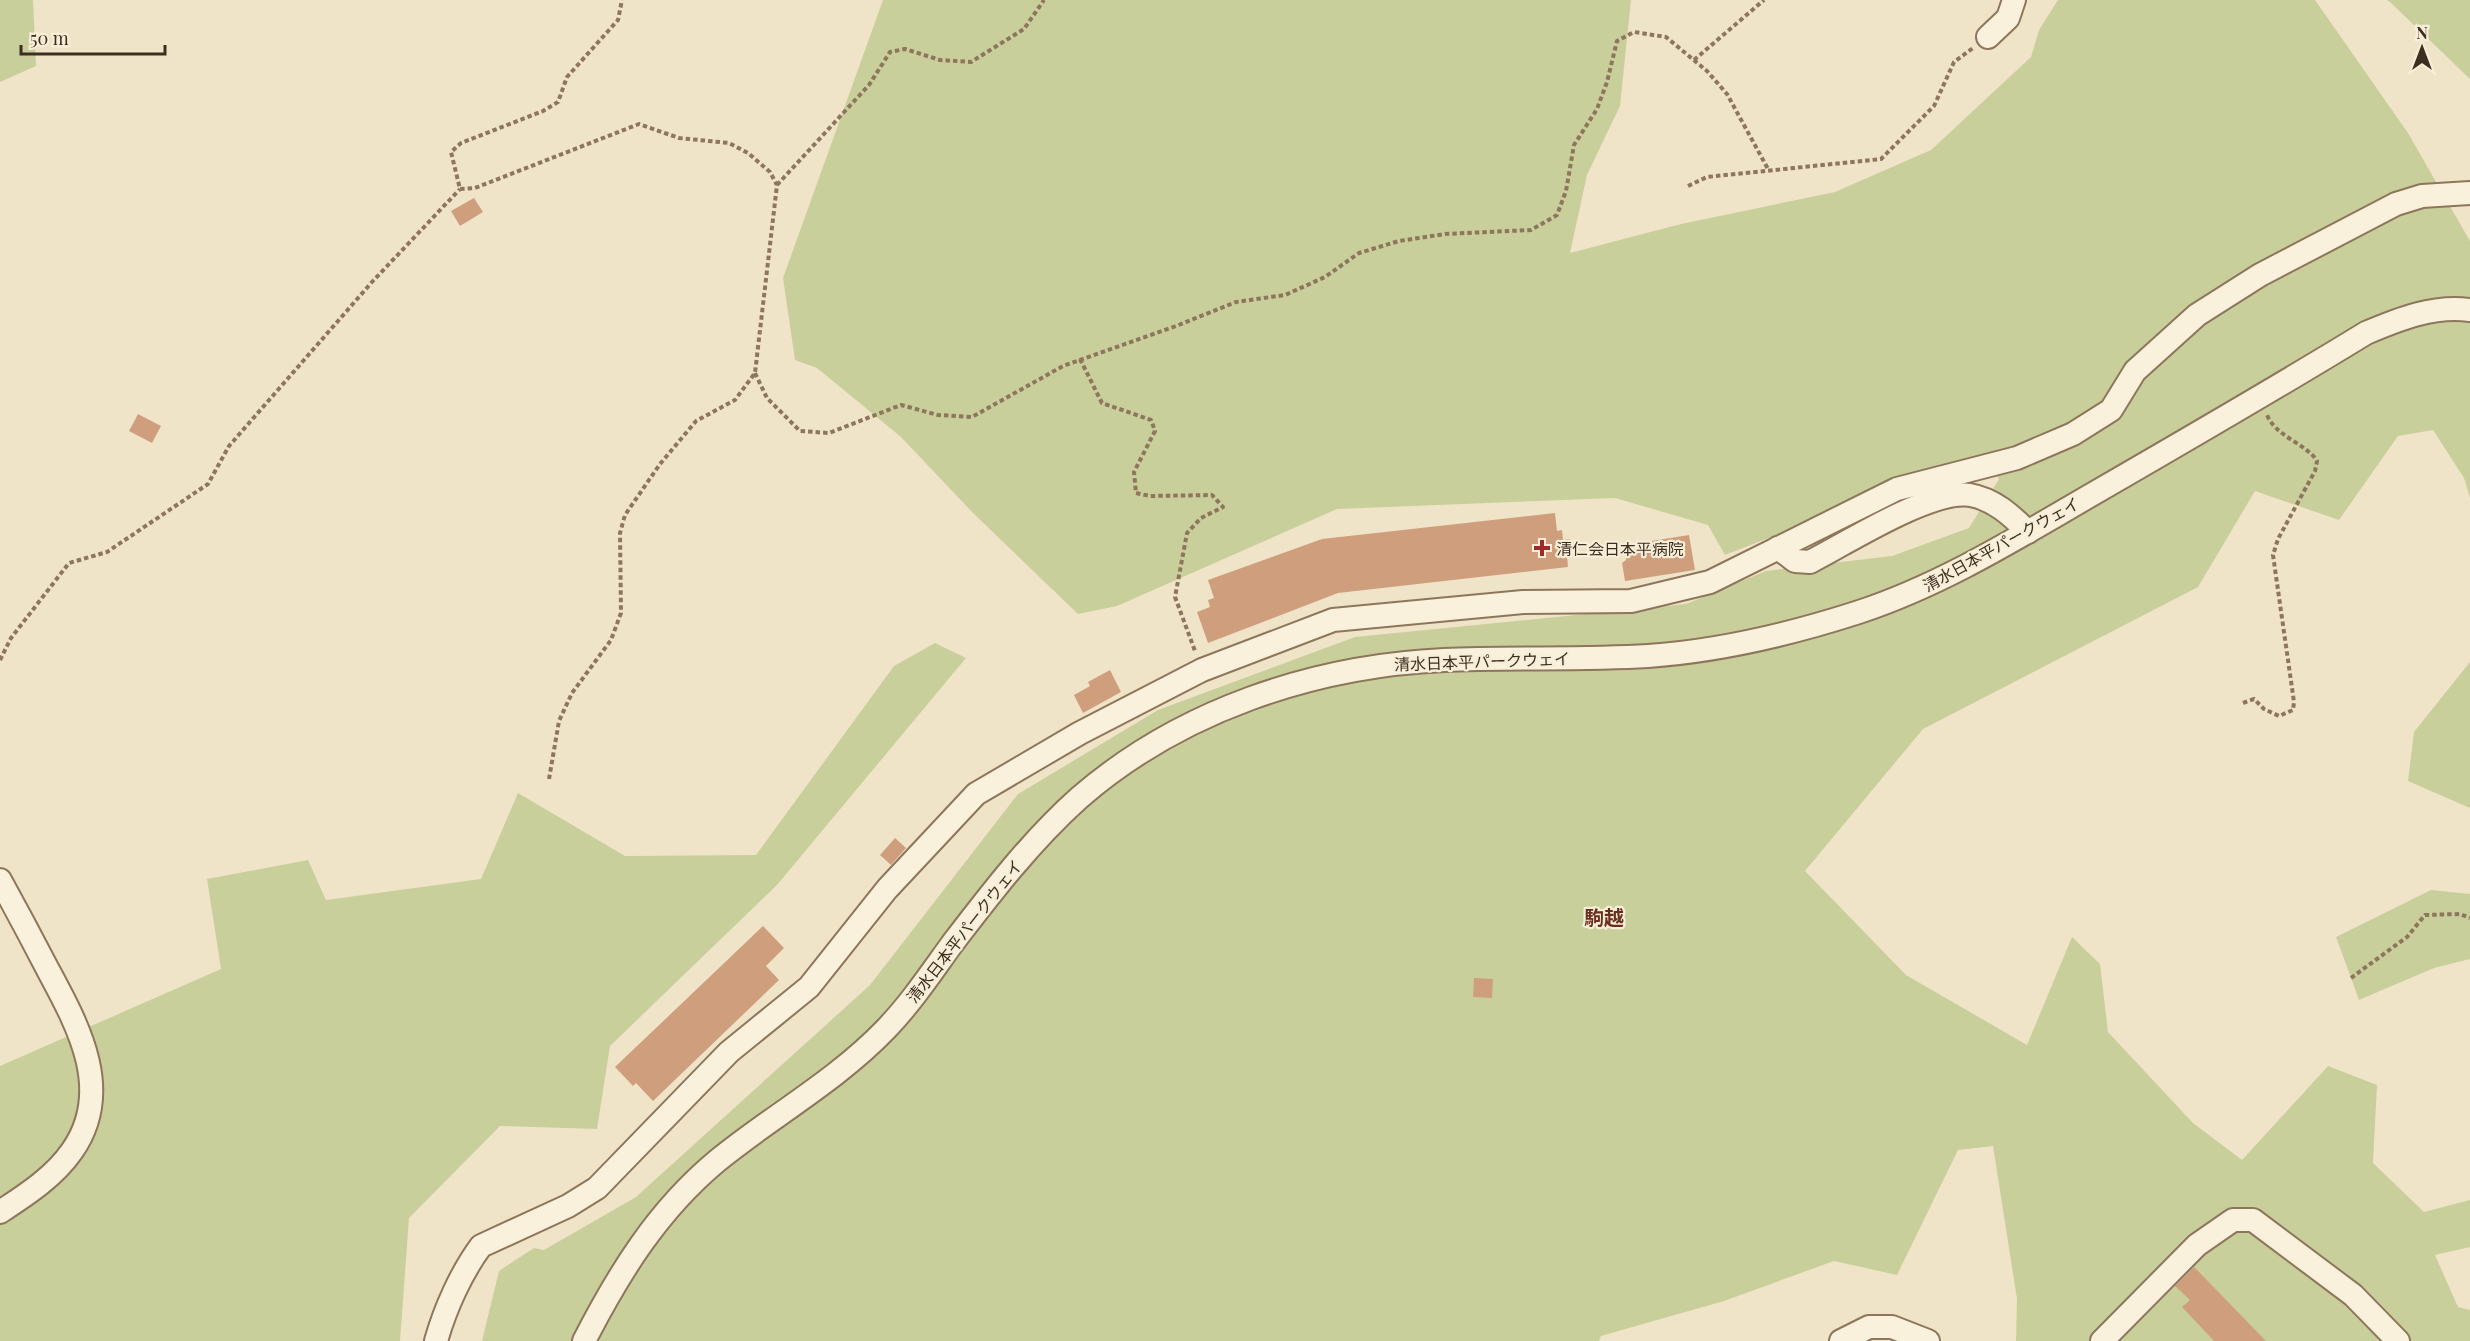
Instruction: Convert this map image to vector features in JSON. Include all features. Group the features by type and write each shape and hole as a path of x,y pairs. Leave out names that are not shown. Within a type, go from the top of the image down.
{"street":[{"path":"1988,37 2008,18 2014,0"},
{"path":"436,1341 441,1322 471,1258 481,1246 568,1206 597,1188 729,1052 808,987 887,889 976,794 1080,733 1202,670 1333,620 1523,602 1631,601 1710,582 1897,489 2017,458 2073,434 2111,410 2135,371 2197,315 2260,275 2396,204 2422,196 2470,193"},
{"name":"清水日本平パークウェイ","path":"584,1341 612,1286 645,1235 676,1198 717,1161 861,1053 888,1027 994,888 1049,827 1080,797 1121,766 1175,734 1230,706 1281,687 1329,674 1441,660 1644,656 1686,652 1781,634 1857,613 1911,593 1957,572 2267,393 2366,333 2393,321 2439,310 2470,310"},
{"path":"1778,548 1794,561 1810,562 1921,505 1949,495 1970,495 1990,501 2013,517 2028,532"},
{"path":"0,880 73,1017 87,1054 92,1097 82,1135 56,1170 36,1188 0,1212"},
{"path":"2102,1341 2196,1245 2233,1220 2253,1220 2353,1295 2398,1341"},
{"path":"1841,1341 1869,1327 1892,1327 1928,1341"}],"path":[{"path":"460,189 451,152 461,142 543,111 558,102 567,77 618,20 622,0"},
{"path":"549,778 560,721 572,693 611,640 621,613 620,533 626,515 660,464 696,421 735,400 755,373 777,185 869,85 890,52 905,49 940,60 971,62 1024,29 1044,0"},
{"path":"1694,60 1764,0"},
{"path":"755,373 767,398 800,431 829,433 902,405 938,415 972,417 1063,366 1236,302 1285,295 1325,277 1359,253 1389,244 1445,234 1531,230 1557,215 1566,191 1574,145 1597,109 1617,41 1634,32 1666,37 1694,60 1727,94 1768,169"},
{"path":"1688,186 1707,177 1881,159 1934,106 1954,62 1988,37"},
{"path":"0,660 10,638 69,563 107,552 208,484 229,446 372,282 460,189 475,188 639,124 679,138 729,142 748,153 763,166 777,185"},
{"path":"1080,359 1102,403 1150,420 1155,431 1134,472 1136,493 1150,496 1212,495 1223,507 1201,518 1187,533 1175,597 1202,670"},
{"path":"2243,703 2254,699 2264,709 2279,716 2293,710 2294,702 2273,555 2278,539 2315,471 2317,461 2313,454 2304,451 2271,423 2267,416 2267,393"},
{"path":"2351,978 2407,937 2425,915 2460,914 2470,918"}],"green space":[{"path":"0,0 33,0 36,66 0,82"},
{"path":"883,0 1631,0 1620,106 1587,175 1570,253 1681,224 1835,192 1931,150 2031,57 2039,30 2058,0 2315,0 2408,133 2470,241 2470,498 2464,478 2433,430 2398,436 2339,520 2255,491 2198,587 1923,729 1805,871 1906,975 2027,1045 2072,937 2100,964 2108,1032 2193,1123 2242,1160 2328,1066 2377,1085 2373,1163 2424,1212 2470,1200 2470,1247 2435,1255 2458,1307 2470,1310 2470,1341 2016,1341 2017,1299 1993,1146 1958,1150 1897,1275 1834,1261 1724,1301 1601,1336 1599,1341 482,1341 499,1271 534,1248 544,1250 636,1197 870,985 1018,794 1158,710 1355,637 1686,604 1766,571 1892,556 1969,528 1999,479 1980,455 1725,555 1708,525 1615,498 1337,509 1117,606 1078,614 974,514 901,437 817,368 795,360 783,278"},
{"path":"2387,0 2470,0 2470,79 2391,3"},
{"path":"935,643 966,658 777,885 610,1046 597,1129 500,1126 409,1218 400,1341 0,1341 0,1066 221,969 207,879 308,860 326,900 481,879 518,793 625,856 756,855 894,666"},
{"path":"2470,662 2470,808 2408,781 2414,732"},
{"path":"2431,890 2470,894 2470,959 2434,968 2359,1000 2336,937"}],"building":[{"path":"474,198 483,212 460,226 451,211"},
{"path":"138,414 161,426 152,443 129,431"},
{"path":"1555,513 1557,531 1562,530 1563,540 1570,539 1572,556 1567,556 1568,567 1338,593 1208,643 1197,612 1210,607 1208,600 1214,598 1208,580 1322,539"},
{"path":"1689,535 1695,570 1625,581 1622,563 1626,560 1626,545"},
{"path":"1110,670 1121,692 1083,713 1074,695 1090,686 1088,682"},
{"path":"895,838 906,848 891,865 880,855"},
{"path":"763,926 784,948 766,966 779,980 653,1101 636,1083 633,1086 615,1067"},
{"path":"1474,978 1493,979 1492,998 1473,997"},
{"path":"2194,1267 2266,1341 2214,1341 2182,1307 2190,1300 2175,1286"}],"place":[{"name":"清仁会日本平病院","path":"1542,548"}],"district":[{"name":"駒越","path":"1604,916"}]}
